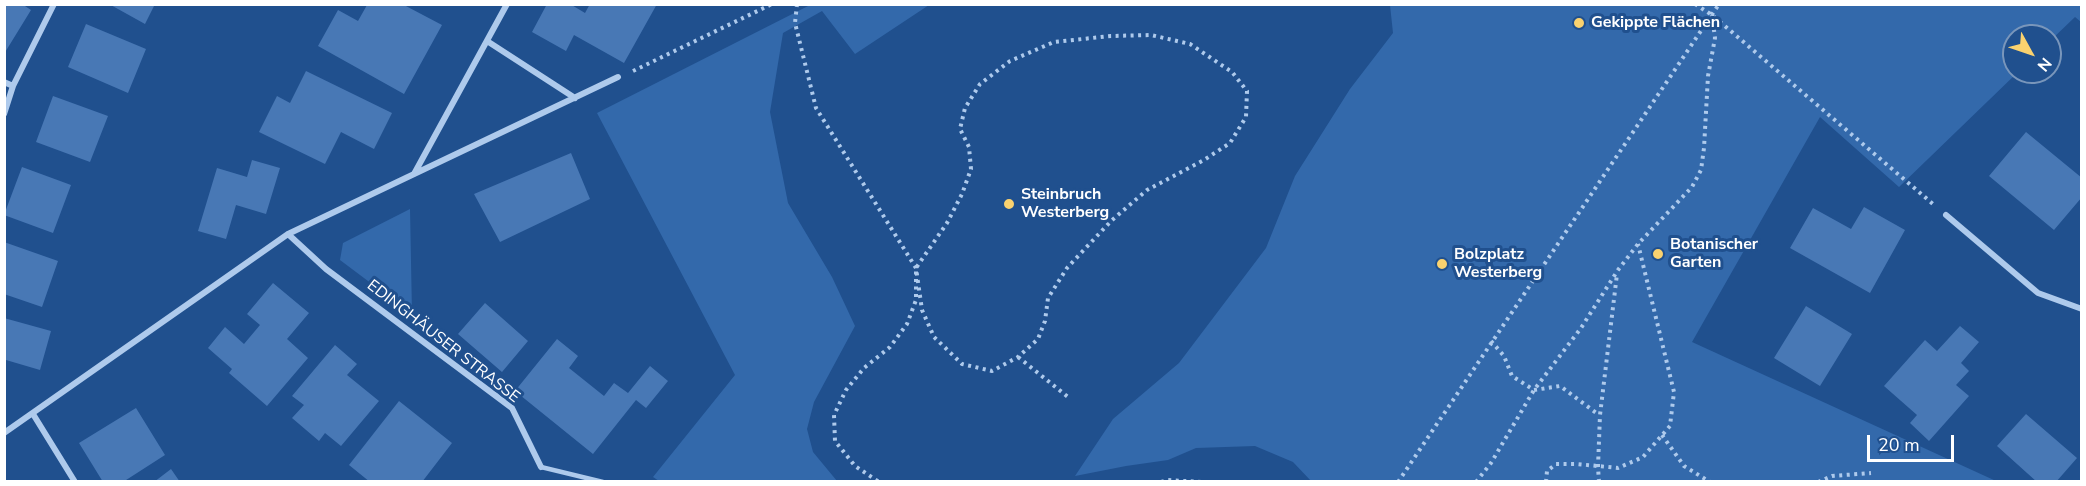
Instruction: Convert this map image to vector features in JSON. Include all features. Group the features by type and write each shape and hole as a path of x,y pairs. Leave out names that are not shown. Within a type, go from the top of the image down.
{"street":[{"path":"4,114 13,86 54,4"},
{"path":"414,174 507,4"},
{"path":"487,42 575,98"},
{"path":"4,433 288,234 618,77"},
{"path":"4,82 13,86"},
{"path":"1946,215 2038,293 2082,309"},
{"name":"EDINGHÄUSER STRASSE","path":"288,234 326,269 512,408 541,467"},
{"path":"33,414 75,482"}],"lane":[{"name":"EDINGHÄUSER STRASSE","path":"541,467 603,482"}],"path":[{"path":"618,77 772,4"},
{"path":"797,4 795,23 816,108 916,268 922,310 934,337 962,364 992,371 1018,357 1038,339 1045,321 1048,298 1068,268 1111,221 1147,190 1204,160 1230,143 1246,117 1247,92 1232,72 1190,44 1151,35 1111,36 1054,42 1010,62 980,84 965,108 960,129 969,147 971,169 962,194 947,223 916,268 916,300 907,324 890,347 864,368 846,390 834,415 835,441 855,466 879,482"},
{"path":"1695,4 1712,15 1946,215"},
{"path":"1398,482 1719,4"},
{"path":"1476,482 1491,463 1534,390 1581,328 1618,270 1638,244 1692,187 1701,170 1708,76 1716,38 1712,15"},
{"path":"1546,482 1547,471 1556,464 1618,468 1643,457 1670,426 1674,392 1638,244"},
{"path":"1599,482 1600,415 1618,270"},
{"path":"1491,341 1504,356 1512,376 1534,390 1560,386 1600,415"},
{"path":"1018,357 1068,397"},
{"path":"1662,435 1684,466 1710,482"},
{"path":"1818,482 1832,476 1871,473"},
{"path":"1161,482 1168,480 1202,482"}],"shaded area":[{"path":"812,4 929,5 855,54 822,11 783,33 770,112 788,203 832,277 855,326 814,402 807,429 813,452 837,481 659,481 653,477 735,375 597,113"},
{"path":"1390,5 2081,5 2081,22 2075,17 2062,29 2062,24 2002,24 2002,84 2006,84 1899,187 1820,117 1692,342 1996,481 1312,482 1293,462 1255,446 1196,448 1168,460 1075,476 1113,419 1179,363 1266,248 1295,176 1350,89 1393,33"},
{"path":"410,209 412,314 340,260 343,243"}],"building":[{"path":"4,4 22,4 31,10 4,54"},
{"path":"109,4 155,4 145,24"},
{"path":"547,4 570,4 585,13 590,4 657,4 624,63 574,35 566,51 532,32"},
{"path":"367,5 404,5 442,25 404,94 318,46 338,10 358,21"},
{"path":"86,24 146,49 128,93 68,67"},
{"path":"306,71 392,113 374,149 341,132 325,164 259,132 277,96 290,103"},
{"path":"53,96 108,116 90,162 36,142"},
{"path":"2026,132 2082,178 2082,197 2054,230 1989,176"},
{"path":"571,153 590,199 500,242 474,194"},
{"path":"252,160 280,168 266,214 236,205 226,239 198,231 217,168 247,177"},
{"path":"22,167 71,185 53,233 4,215"},
{"path":"1864,207 1905,230 1870,293 1790,248 1813,208 1851,229"},
{"path":"4,242 58,261 42,307 4,294"},
{"path":"273,283 309,313 287,339 308,358 267,406 229,373 232,369 208,348 225,327 244,344 260,325 247,314"},
{"path":"485,303 528,341 502,372 458,334"},
{"path":"1806,306 1852,334 1820,386 1774,358"},
{"path":"4,318 51,331 40,370 6,360 4,364"},
{"path":"1960,326 1979,342 1961,363 1969,371 1956,385 1969,396 1929,441 1910,423 1917,415 1884,386 1925,340 1937,351"},
{"path":"557,339 578,356 569,368 604,396 614,383 628,393 650,366 668,381 646,408 636,400 593,454 515,391"},
{"path":"335,345 357,364 347,375 379,401 341,446 325,433 319,441 292,418 304,405 292,396"},
{"path":"399,401 452,443 422,482 370,482 349,465"},
{"path":"136,408 165,455 123,482 103,482 79,443"},
{"path":"2026,414 2077,458 2056,482 2037,482 1997,446"},
{"path":"171,469 180,482 154,482"}],"place":[{"name":"Gekippte Flächen","path":"1579,23"},
{"name":"Steinbruch Westerberg","path":"1009,204"},
{"name":"Botanischer Garten","path":"1658,254"},
{"name":"Bolzplatz Westerberg","path":"1442,264"}]}
